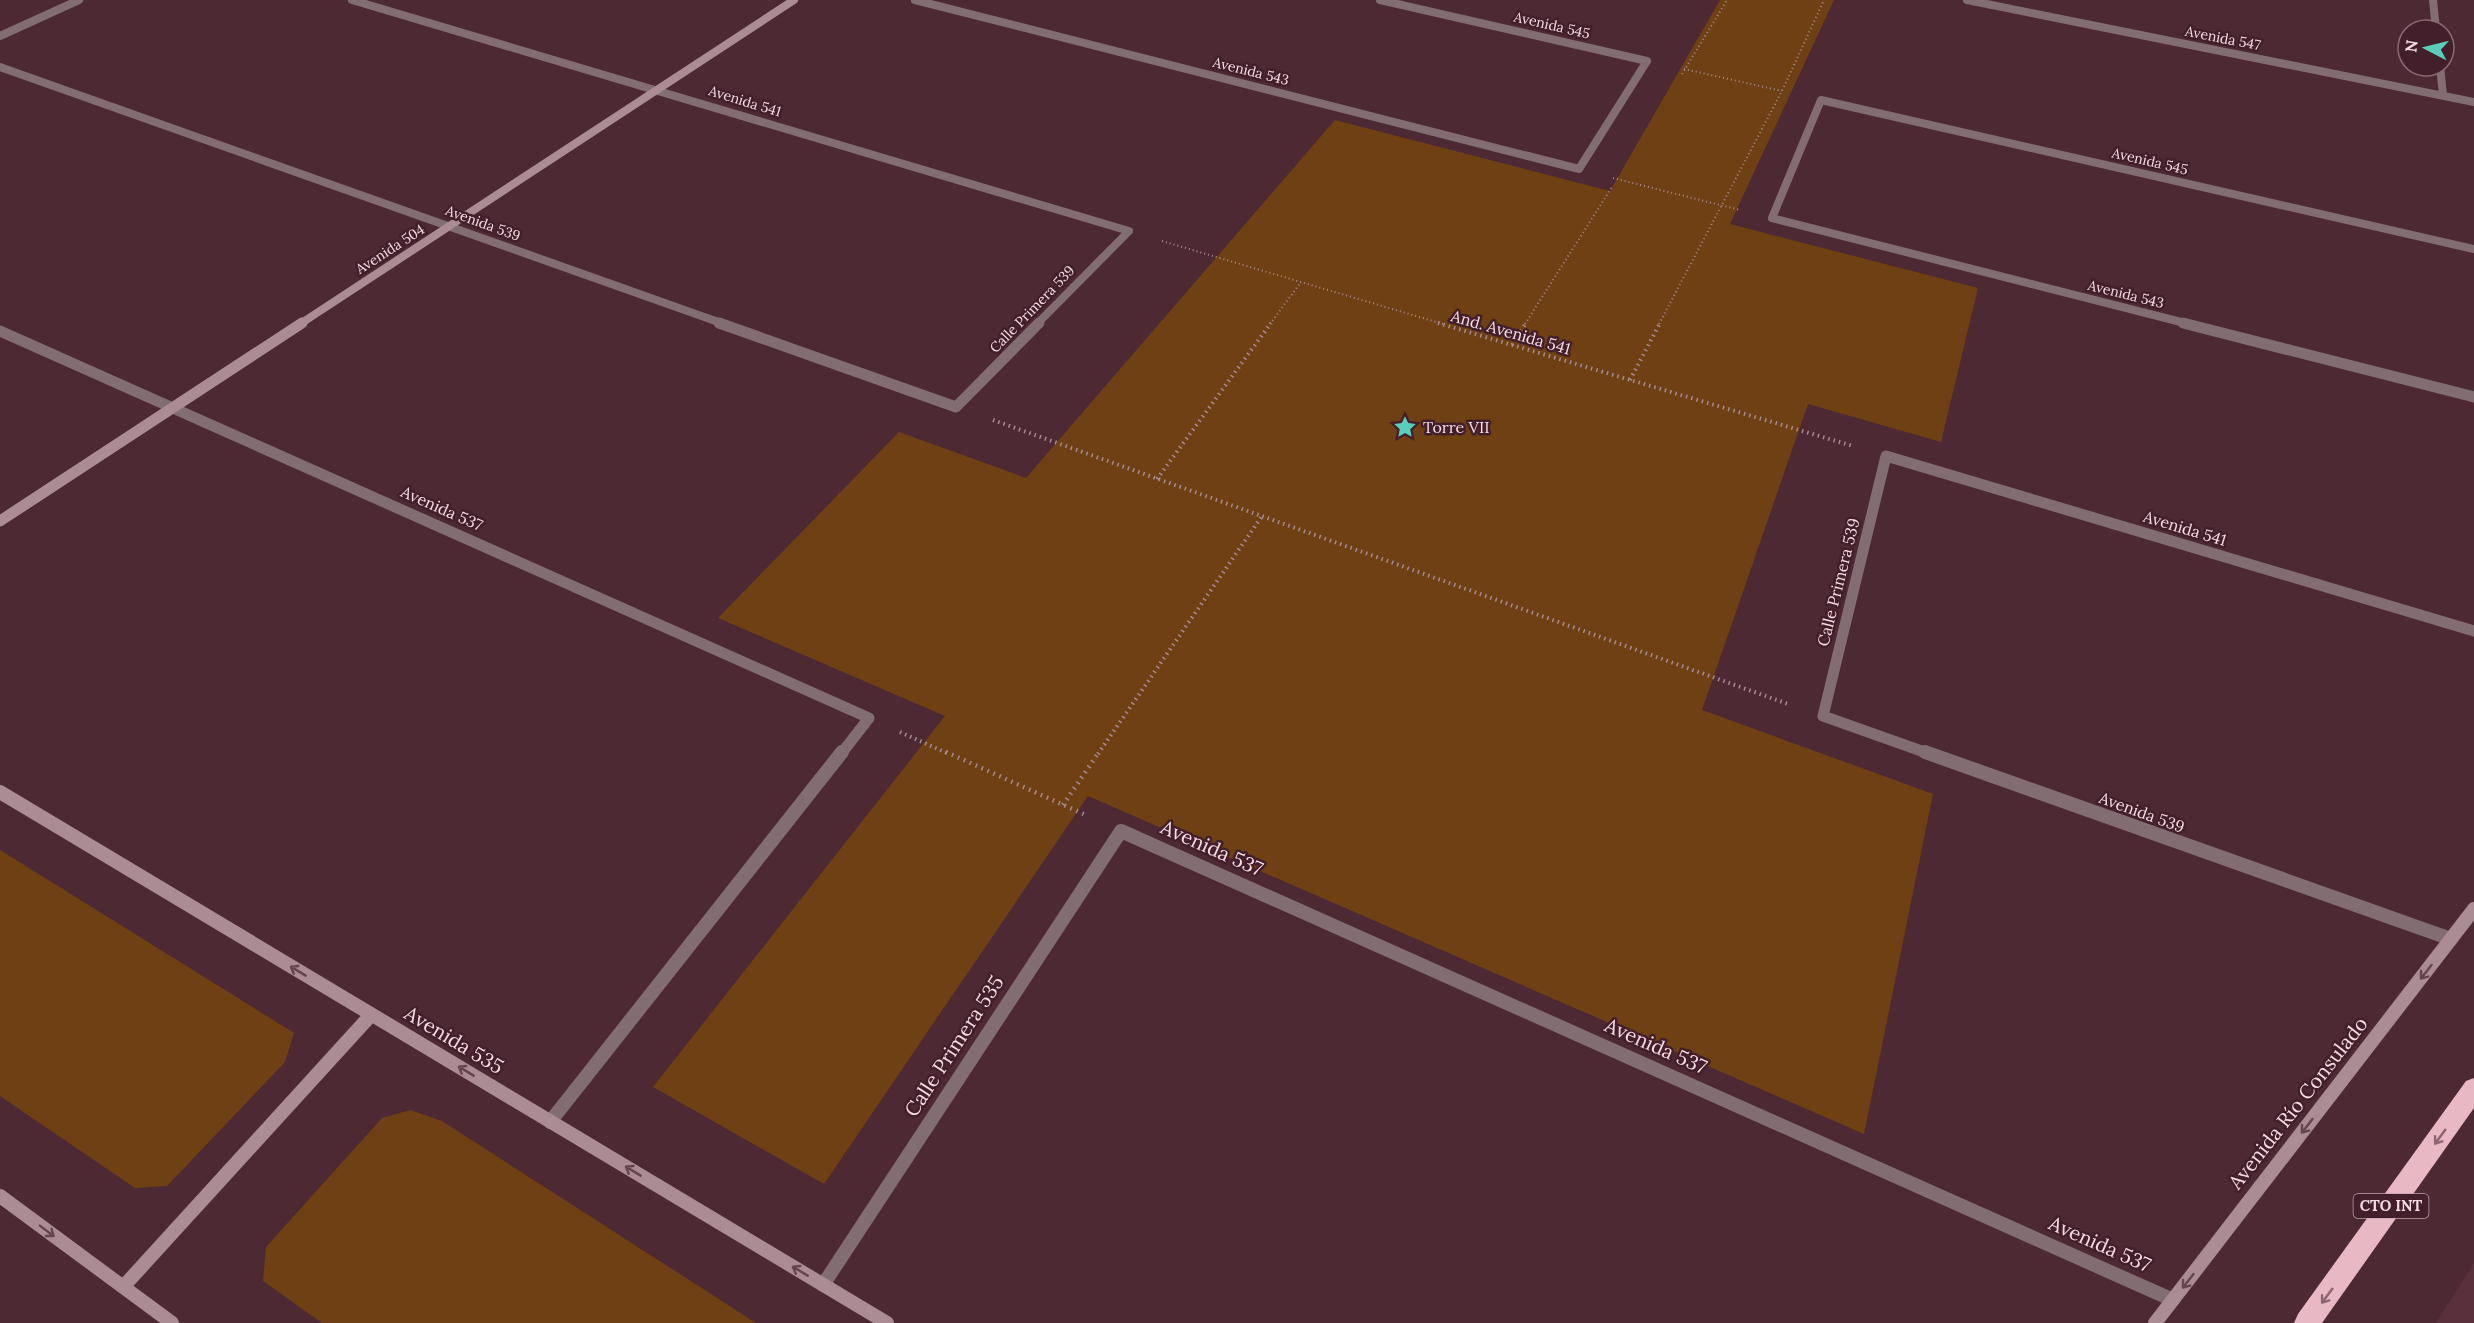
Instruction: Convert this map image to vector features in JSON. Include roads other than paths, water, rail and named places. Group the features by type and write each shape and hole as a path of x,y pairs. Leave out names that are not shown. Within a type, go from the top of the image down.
{"highway":[{"name":"CTO INT","path":"2307,1323 2474,1089"}],"street":[{"path":"0,36 79,0"},
{"name":"Avenida 541","path":"352,0 1129,231"},
{"name":"Avenida 504","path":"0,521 794,0"},
{"name":"Avenida 543","path":"915,0 1579,169 1647,61"},
{"name":"Avenida 545","path":"1380,0 1647,61"},
{"name":"Avenida 547","path":"1967,0 2474,102"},
{"path":"2433,0 2435,18"},
{"name":"Avenida 539","path":"0,67 956,407"},
{"path":"2441,78 2443,95"},
{"name":"Avenida 545","path":"1772,218 1821,100 2474,249"},
{"name":"Avenida 543","path":"1772,218 2474,397"},
{"name":"Calle Primera 539","path":"956,407 1129,231"},
{"name":"Avenida 537","path":"0,331 869,718 550,1122"},
{"name":"Avenida 541","path":"1886,456 2474,631"},
{"name":"Calle Primera 539","path":"1823,716 1886,456"},
{"name":"Avenida 539","path":"1823,716 2451,939"},
{"name":"Avenida 535","path":"0,792 887,1323"},
{"name":"Avenida 537","path":"1121,831 2173,1300"},
{"name":"Calle Primera 535","path":"823,1285 1121,831"},
{"name":"Avenida Río Consulado","path":"2155,1323 2474,909"},
{"path":"123,1287 371,1015"},
{"path":"0,1196 172,1323"}],"place":[{"name":"Torre VII","path":"1405,427"}]}
